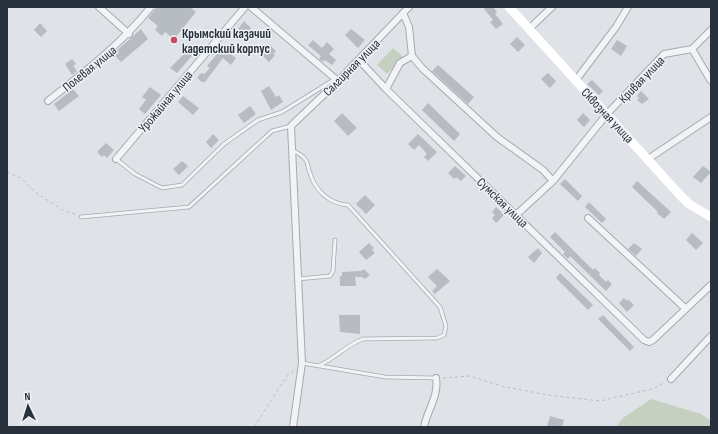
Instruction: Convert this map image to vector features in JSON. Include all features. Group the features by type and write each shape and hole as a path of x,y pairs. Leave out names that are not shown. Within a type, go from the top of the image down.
{"main road":[{"name":"Сквозная улица","path":"509,7 648,159 678,194 690,204 711,217"}],"street":[{"name":"Полевая улица","path":"99,7 129,34"},
{"name":"Полевая улица","path":"48,101 102,59 129,34 151,7"},
{"name":"Урожайная улица","path":"116,159 245,7"},
{"path":"251,7 337,80"},
{"name":"Салгирная улица","path":"291,126 359,60 409,7"},
{"path":"530,29 552,7"},
{"path":"576,80 616,27 628,7"},
{"path":"403,13 409,27 412,56 422,68 497,137 543,170 553,181"},
{"path":"711,30 692,49 711,81"},
{"name":"Кривая улица","path":"516,215 553,181 607,114 664,54 692,49"},
{"path":"386,89 400,63 412,56"},
{"name":"Сумская улица","path":"359,60 386,89 644,340 649,342 653,340 686,309"},
{"path":"648,159 711,117"},
{"path":"291,126 302,363 293,427"},
{"path":"588,218 686,309 711,285"},
{"path":"671,379 711,336"},
{"path":"424,427 433,405 437,386 436,378"}],"lane":[{"path":"116,159 135,174 162,188 182,185 224,144 258,120 282,112 337,80"},
{"path":"81,217 189,207 272,131 291,126"},
{"path":"292,150 306,159 310,176 316,188 328,199 339,205 348,205 440,307 446,326 444,335 437,338 363,340 356,342 329,362 318,366"},
{"path":"298,279 330,276 333,271 335,240"},
{"path":"302,363 385,377 436,378"}],"path":[{"path":"7,172 21,178 36,193 63,210 81,217"},
{"path":"254,427 287,376 302,363"},
{"path":"436,378 453,379 470,376 501,386 548,395 600,401 652,389 671,379"}],"green space":[{"path":"393,48 403,57 387,74 377,65"},
{"path":"651,399 701,414 711,421 711,427 616,427 623,418"}],"building":[{"path":"157,7 190,7 196,12 174,39 165,32 162,36 155,30 158,26 148,18"},
{"path":"487,7 493,7 497,12 495,14 503,24 496,29 490,22 493,20 484,9"},
{"path":"244,21 251,28 245,35 238,29"},
{"path":"40,23 47,31 41,37 34,30"},
{"path":"141,29 148,39 121,62 113,54"},
{"path":"351,29 365,40 358,48 345,35"},
{"path":"517,37 525,45 518,52 510,44"},
{"path":"313,40 322,48 327,42 334,49 329,54 336,60 332,65 325,60 323,62 319,59 321,56 308,45"},
{"path":"617,40 627,46 621,56 611,49"},
{"path":"271,46 276,51 273,54 275,55 269,62 262,55"},
{"path":"222,48 236,58 231,65 223,58 205,82 202,82 197,78 201,73 204,74 210,68 207,66"},
{"path":"187,51 192,56 177,73 170,68"},
{"path":"72,59 76,64 73,66 77,71 72,75 65,64"},
{"path":"438,65 474,97 468,104 432,71"},
{"path":"548,73 556,81 550,88 541,79"},
{"path":"592,80 603,91 599,95 587,84"},
{"path":"269,86 276,97 279,95 283,102 271,110 261,91"},
{"path":"150,87 161,95 145,114 139,109 146,100 142,97"},
{"path":"73,89 79,96 59,111 54,104"},
{"path":"641,91 649,99 642,104 637,100 639,98 637,96"},
{"path":"183,96 199,108 193,115 178,102"},
{"path":"428,103 460,134 454,141 422,110"},
{"path":"250,106 256,114 244,123 238,115"},
{"path":"342,113 357,128 348,136 334,121"},
{"path":"583,113 590,120 584,127 577,120"},
{"path":"213,134 219,140 211,148 206,142"},
{"path":"418,134 437,152 428,161 424,157 427,154 419,145 414,150 408,144"},
{"path":"106,143 114,150 107,158 104,155 102,157 97,152"},
{"path":"182,161 188,166 179,175 173,169"},
{"path":"455,166 466,176 461,181 456,177 454,179 448,173"},
{"path":"703,166 711,172 701,183 693,177"},
{"path":"565,179 582,196 578,201 560,184"},
{"path":"637,181 671,212 664,219 632,187"},
{"path":"365,195 375,205 366,214 356,204"},
{"path":"589,202 606,219 602,223 585,207"},
{"path":"496,207 504,215 496,223 492,218 495,215 492,212"},
{"path":"555,232 593,270 595,268 606,282 608,280 612,284 606,291 570,256 568,259 563,254 565,252 550,237"},
{"path":"692,233 703,243 696,250 686,240"},
{"path":"369,243 374,248 372,250 375,253 366,260 359,252"},
{"path":"634,243 642,249 636,256 628,249"},
{"path":"538,248 542,253 534,263 528,257"},
{"path":"364,269 370,275 365,279 362,277 355,277 356,286 340,286 340,276 342,276 342,272 361,271"},
{"path":"437,269 450,281 435,294 432,291 437,286 428,277"},
{"path":"560,273 593,305 588,310 556,278"},
{"path":"624,298 627,301 628,299 634,305 627,312 619,303"},
{"path":"339,315 360,315 360,334 340,332"},
{"path":"603,315 634,347 630,351 598,319"},
{"path":"550,416 564,420 562,427 547,427"}],"place":[{"name":"Крымский казачий кадетский корпус","path":"174,40"}]}
